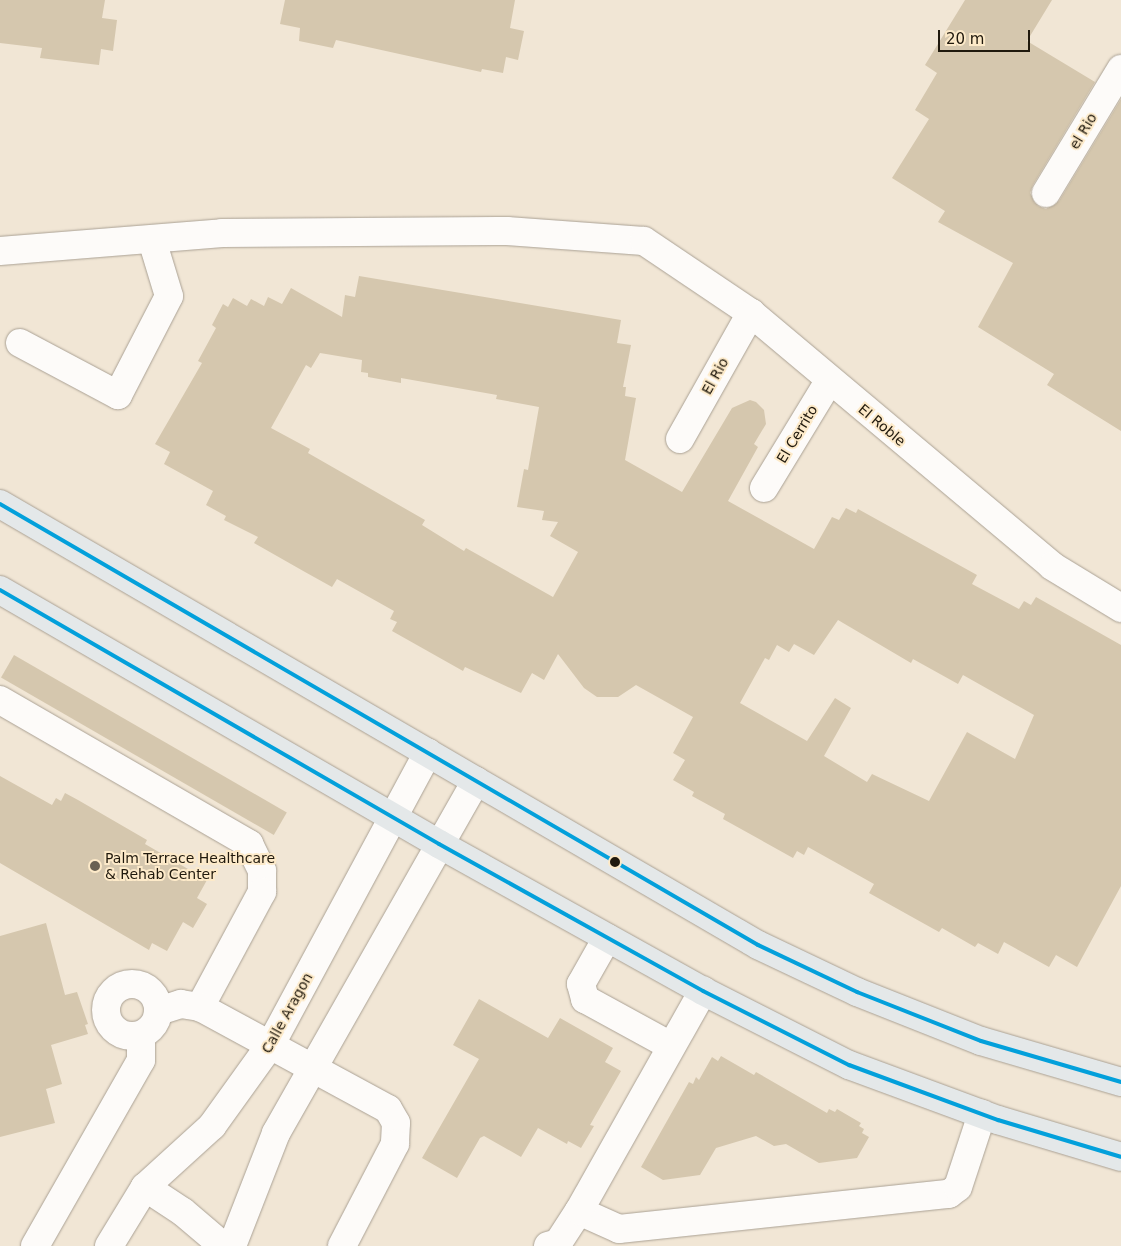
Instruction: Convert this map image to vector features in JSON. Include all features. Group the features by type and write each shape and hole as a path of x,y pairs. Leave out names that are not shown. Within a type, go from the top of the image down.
{"main road":[{"path":"0,504 758,945 857,992 981,1041 1121,1082"},
{"path":"0,590 439,844 607,938 703,991 849,1065 982,1114 1121,1157"}],"street":[{"name":"el Rio","path":"1046,193 1121,69"},
{"name":"El Roble","path":"152,240 222,233 507,231 644,241 750,313 1052,566 1121,608"},
{"path":"0,251 152,240 169,296 118,395 20,343"},
{"name":"El Rio","path":"680,439 750,313"},
{"name":"El Cerrito","path":"764,488 829,381"},
{"path":"0,700 249,844 262,872 262,892 200,1007"},
{"name":"Calle Aragon","path":"109,1246 145,1187 212,1126 271,1044 428,753"},
{"path":"232,1246 276,1133 476,781"},
{"path":"607,938 581,984 585,998 671,1046"},
{"path":"133,983 143,986 157,1000 159,1011 150,1030 141,1035 120,1034 107,1019 105,1009 114,990 133,983"},
{"path":"548,1246 558,1243 579,1211 703,991"},
{"path":"159,1011 181,1004 200,1007 388,1109 396,1123 395,1144 342,1246"},
{"path":"34,1246 141,1060 141,1035"},
{"path":"579,1211 619,1230 949,1194 958,1187 982,1114"},
{"path":"145,1187 183,1212 223,1246"}],"building":[{"path":"0,0 105,0 102,18 117,20 113,51 101,49 99,65 40,58 42,48 0,43"},
{"path":"285,0 515,0 510,28 524,31 518,60 506,57 503,73 482,69 481,72 336,40 333,48 299,41 300,28 280,24"},
{"path":"965,0 1052,0 1027,41 1095,82 1033,185 1030,193 1038,206 1046,209 1059,201 1121,99 1121,431 1047,385 1054,374 978,327 1013,263 938,222 945,211 892,178 929,119 915,110 937,73 925,65"},
{"path":"359,276 621,320 617,343 631,345 623,387 626,387 625,396 636,398 625,460 682,492 732,408 750,400 756,402 764,410 766,424 754,444 758,447 728,501 814,549 832,517 839,520 846,508 856,513 858,509 977,575 972,584 1019,609 1024,601 1031,605 1036,597 1121,645 1121,886 1077,967 1056,955 1049,967 1004,942 998,954 978,943 975,947 942,928 939,932 869,893 874,884 808,847 804,855 797,851 793,858 723,819 725,814 692,796 694,792 673,780 685,760 673,753 693,717 636,685 618,697 597,697 584,688 558,654 544,680 532,673 521,693 465,667 463,671 392,631 397,622 390,619 394,611 337,579 332,587 305,572 254,543 258,537 224,520 226,516 206,505 213,491 164,464 170,452 155,444 202,363 198,361 216,328 212,325 223,304 228,307 233,298 247,306 251,299 264,306 268,297 282,304 291,288 342,317 345,295 355,297","holes":["320,353 362,360 361,372 368,373 368,377 401,383 401,378 497,395 496,399 539,407 528,470 524,469 517,507 544,511 542,520 558,522 550,536 578,552 553,597 466,548 464,551 422,525 425,520 308,453 310,449 271,428 306,365 311,368","838,620 911,663 913,659 958,684 963,675 1034,715 1015,759 967,732 929,801 872,774 867,782 824,756 851,708 835,698 807,741 740,703 765,658 769,660 777,645 789,652 794,644 814,655"]},
{"path":"14,655 287,812 274,835 1,678"},
{"name":"Palm Terrace Healthcare & Rehab Center","path":"0,776 52,805 56,798 61,801 65,793 147,840 145,844 207,880 197,898 207,904 193,928 183,922 167,951 152,943 149,950 0,863"},
{"path":"46,923 65,995 77,992 88,1024 85,1025 88,1034 51,1045 62,1084 46,1089 55,1123 0,1137 0,936"},
{"path":"479,999 548,1038 560,1018 613,1048 605,1062 621,1071 590,1125 594,1126 581,1148 568,1141 567,1144 538,1128 521,1157 484,1136 480,1138 457,1178 422,1158 479,1059 453,1045"},
{"path":"721,1056 754,1075 756,1072 827,1113 829,1109 835,1112 837,1109 861,1123 859,1126 864,1129 862,1133 869,1137 857,1158 819,1163 786,1144 774,1146 756,1136 716,1148 700,1175 663,1180 641,1167 689,1082 693,1084 696,1077 699,1080 712,1057 718,1061"}],"transit line":[{"path":"0,504 758,945 857,992 981,1041 1121,1082"},
{"path":"0,590 439,844 703,991 849,1065 998,1120 1121,1157"}],"place":[{"name":"Palm Terrace Healthcare & Rehab Center","path":"95,866"}]}
